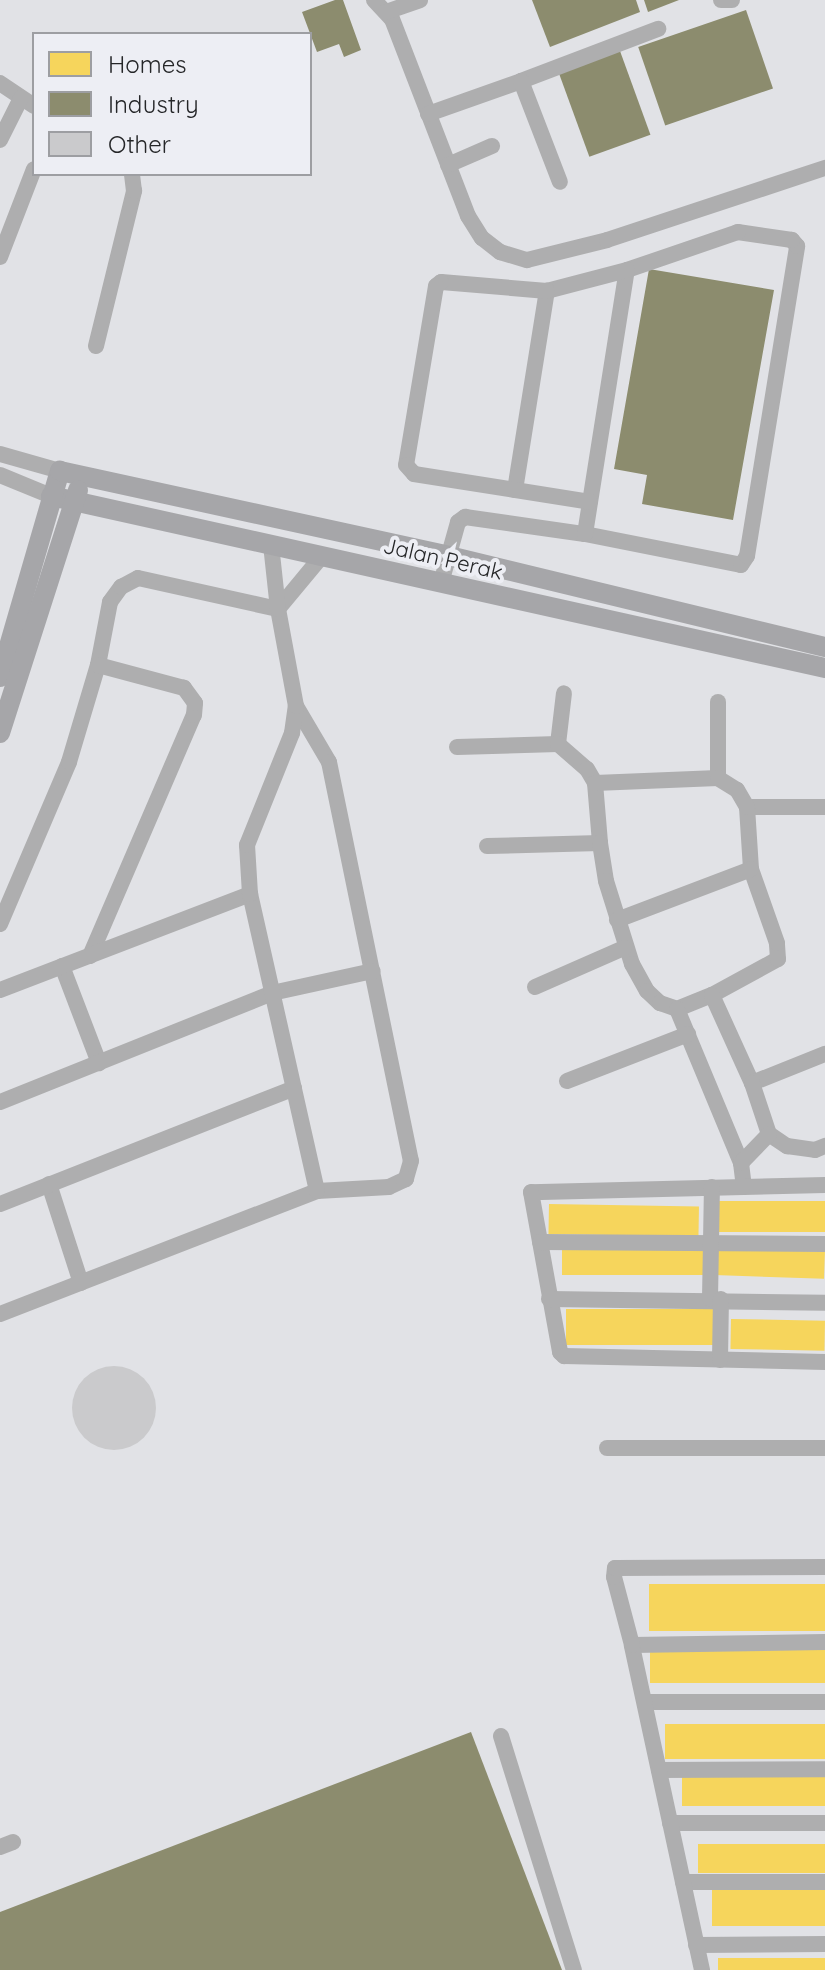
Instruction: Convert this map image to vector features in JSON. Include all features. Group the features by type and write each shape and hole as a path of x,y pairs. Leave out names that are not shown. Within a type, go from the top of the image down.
{"main road":[{"name":"Jalan Perak","path":"60,471 449,556 825,647"},
{"path":"0,677 60,471"},
{"path":"0,733 83,474"},
{"name":"Jalan Perak","path":"51,496 825,668"},
{"path":"312,526 316,542 331,558"}],"street":[{"path":"380,6 420,0"},
{"path":"721,0 732,0"},
{"path":"380,6 392,19 468,216 482,238 500,252 527,260 607,240 825,168"},
{"path":"428,114 658,29"},
{"path":"521,81 560,182"},
{"path":"0,83 28,102 0,140"},
{"path":"448,165 492,146"},
{"path":"0,257 32,174"},
{"path":"96,346 134,191 132,176"},
{"path":"441,583 458,522 465,517 585,534 741,565 747,556 797,246 792,240 738,232 627,270 547,291 441,282 436,286 406,465 414,474 590,502"},
{"path":"585,534 627,270"},
{"path":"515,490 547,291"},
{"path":"0,454 60,471"},
{"path":"0,475 51,496"},
{"path":"271,545 278,609 296,706 292,733 247,845 250,894 317,1191"},
{"path":"278,609 331,558"},
{"path":"0,924 69,762 98,665 110,602 121,587 138,578 278,609"},
{"path":"90,956 194,715 195,703 184,688 98,665"},
{"path":"558,744 564,693"},
{"path":"718,702 718,778"},
{"path":"0,1314 317,1191 389,1187 406,1179 411,1161 329,762 296,706"},
{"path":"457,747 558,744 587,769 595,783 600,843 624,948 647,991 660,1003 677,1009 712,995 778,959 777,943 751,869 747,807 737,790 718,778 595,783"},
{"path":"747,807 825,807"},
{"path":"487,846 600,843"},
{"path":"617,920 751,869"},
{"path":"0,990 250,894"},
{"path":"535,987 624,948"},
{"path":"62,966 99,1063"},
{"path":"0,1102 272,993 373,971"},
{"path":"712,995 752,1083 769,1134 787,1146 815,1150 825,1146"},
{"path":"677,1009 741,1163 744,1187"},
{"path":"567,1081 688,1034"},
{"path":"752,1083 825,1054"},
{"path":"0,1204 294,1088"},
{"path":"741,1163 769,1134"},
{"path":"49,1184 81,1283"},
{"path":"825,1185 531,1192 549,1299 560,1352 564,1356 825,1362"},
{"path":"712,1187 711,1242 720,1360"},
{"path":"540,1242 825,1244"},
{"path":"549,1299 716,1299 825,1303"},
{"path":"607,1448 825,1448"},
{"path":"702,1970 645,1702 614,1577 615,1568 624,1565 825,1567"},
{"path":"632,1645 825,1642"},
{"path":"645,1702 825,1702"},
{"path":"501,1736 574,1970"},
{"path":"659,1770 825,1769"},
{"path":"670,1823 825,1823"},
{"path":"683,1882 825,1882"},
{"path":"696,1945 825,1944"}],"building: Homes":[{"path":"710,1201 825,1201 825,1232 710,1232"},
{"path":"549,1204 699,1207 698,1237 548,1234"},
{"path":"562,1246 705,1246 705,1275 562,1275"},
{"path":"715,1248 825,1252 824,1279 714,1275"},
{"path":"566,1309 716,1309 716,1345 566,1345"},
{"path":"731,1319 825,1321 824,1351 730,1349"},
{"path":"649,1584 825,1584 825,1631 649,1631"},
{"path":"650,1649 825,1649 825,1683 650,1683"},
{"path":"665,1724 825,1724 825,1759 665,1759"},
{"path":"682,1771 825,1771 825,1806 682,1806"},
{"path":"698,1844 825,1844 825,1873 698,1873"},
{"path":"712,1888 825,1888 825,1926 712,1926"},
{"path":"718,1958 825,1958 825,1970 718,1970"}],"building: Industry":[{"path":"343,0 361,50 344,57 339,44 317,52 302,12"},
{"path":"532,0 636,0 640,12 550,47"},
{"path":"644,0 679,0 648,12"},
{"path":"746,10 773,88 665,126 638,47"},
{"path":"620,51 650,135 589,157 559,73"},
{"path":"649,269 774,290 733,520 642,504 647,475 614,469"},
{"path":"471,1732 562,1970 0,1970 0,1912"}],"building: Other":[{"path":"114,1366 130,1369 144,1378 153,1392 156,1408 153,1424 144,1438 130,1447 114,1450 98,1447 84,1438 75,1424 72,1408 75,1392 84,1378 98,1369"}]}
